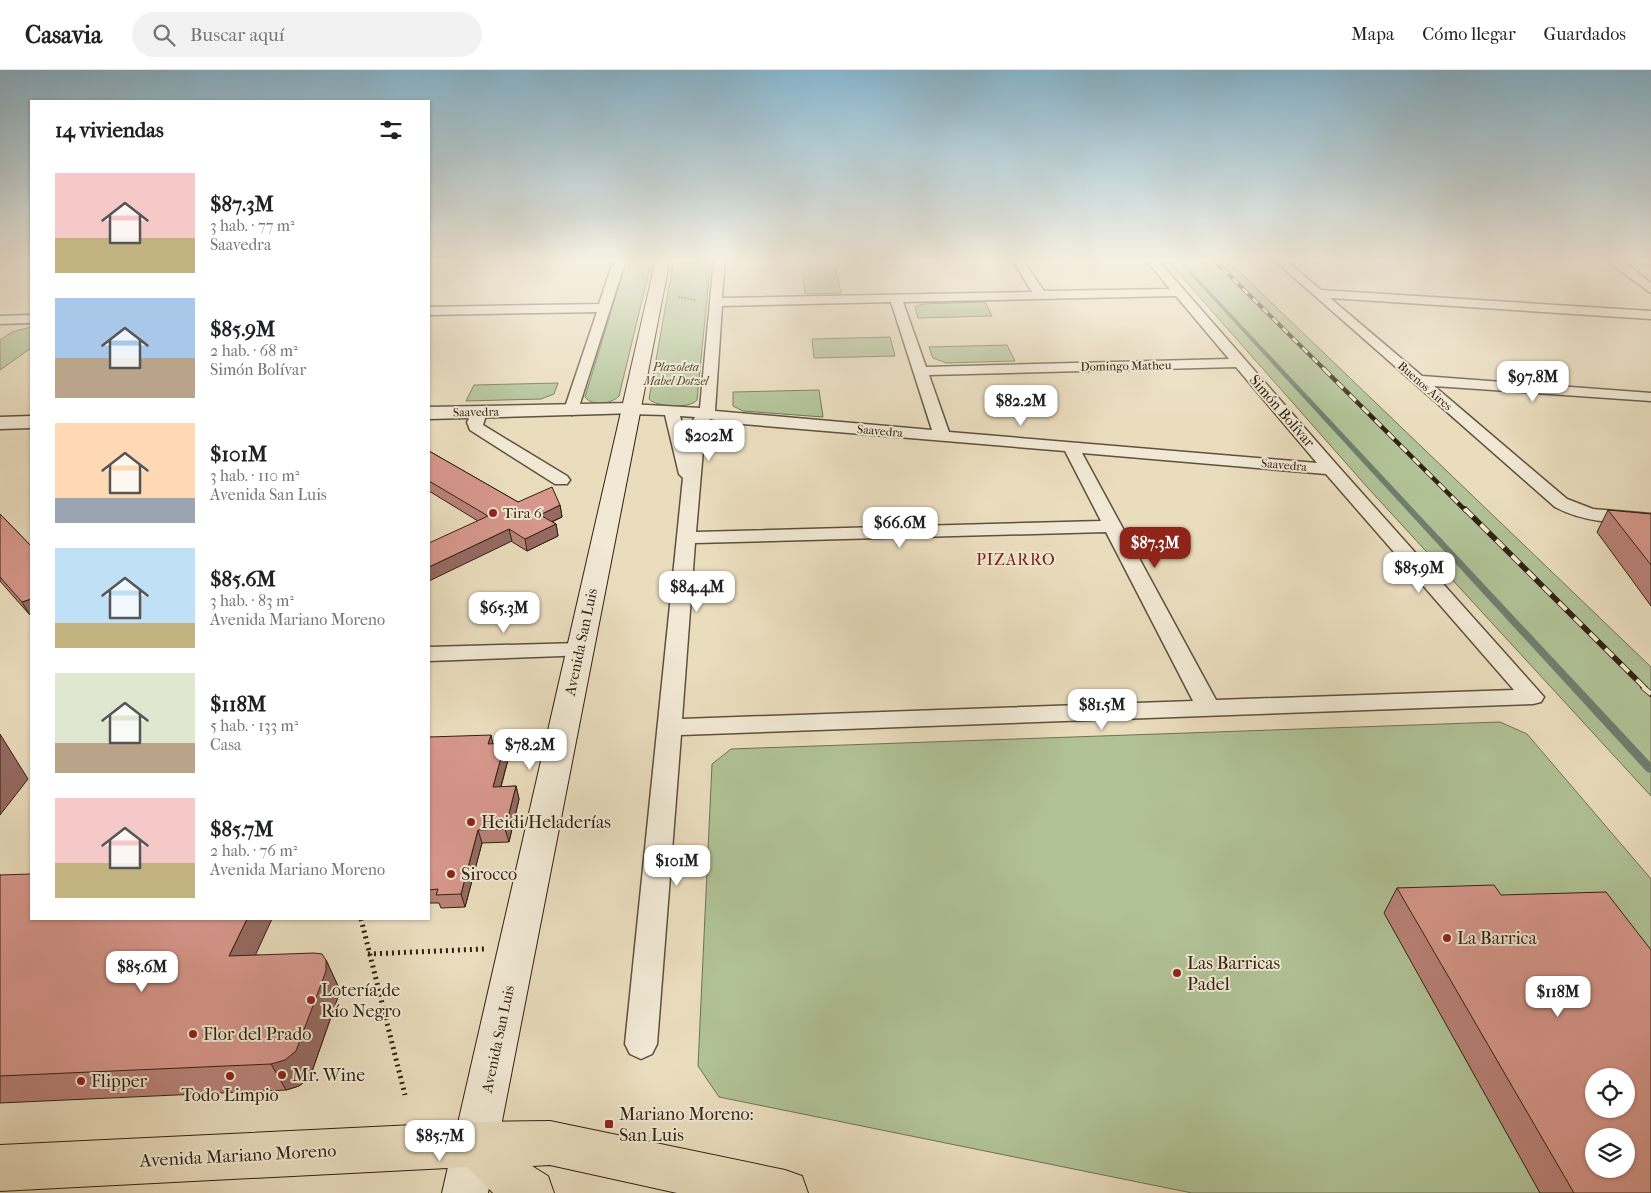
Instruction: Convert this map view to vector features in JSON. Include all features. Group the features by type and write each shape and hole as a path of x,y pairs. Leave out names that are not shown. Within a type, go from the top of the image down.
{"main road":[{"name":"Avenida San Luis","path":"465,1193 651,311"},
{"name":"Avenida Mariano Moreno","path":"0,1168 476,1144 550,1143 785,1193"},
{"path":"476,1144 513,1180 531,1193"}],"street":[{"path":"572,410 603,311"},
{"path":"641,1044 690,497 698,424 707,414 715,311"},
{"path":"901,311 942,436"},
{"name":"Simón Bolívar","path":"1196,311 1331,469 1533,697 1208,708"},
{"name":"Buenos Aires","path":"1339,311 1556,499 1574,510 1591,514 1651,519"},
{"path":"1599,311 1651,315"},
{"path":"0,328 7,319 30,319"},
{"name":"Domingo Matheu","path":"921,371 1240,363"},
{"path":"1418,380 1651,398"},
{"name":"Saavedra","path":"430,413 630,409 671,410 942,436 1331,469"},
{"path":"671,410 689,480 690,497"},
{"path":"479,412 475,422 476,427 561,480"},
{"path":"0,423 30,422"},
{"path":"669,727 1208,708 1071,447"},
{"path":"686,538 1112,526"},
{"path":"430,654 580,650"}],"path":[{"path":"361,920 368,954 405,1095"},
{"path":"368,954 492,948"}],"green space":[{"path":"611,311 639,311 619,396 616,399 602,403 593,402 585,397"},
{"name":"Plazoleta Mabel Dotzel","path":"665,311 706,311 697,400 688,405 673,406 658,404 649,399"},
{"path":"916,311 990,311 992,316 918,318"},
{"path":"1212,311 1281,311 1651,667 1651,796 1368,488"},
{"path":"30,327 30,349 0,370 0,340 12,332"},
{"path":"890,337 895,356 814,358 812,339"},
{"path":"1007,345 1015,361 946,363 933,358 929,347"},
{"path":"558,383 554,394 541,399 466,401 474,385"},
{"path":"819,390 823,417 743,411 733,406 733,392"},
{"name":"Las Barricas Padel","path":"1500,722 1527,734 1651,879 1651,1193 1192,1193 719,1097 698,1066 712,764 731,749"}],"building":[{"path":"430,452 518,502 552,487 560,505 540,515 556,524 525,539 509,529 430,567 430,543 488,516 430,482"},
{"path":"1608,510 1651,514 1651,565"},
{"path":"0,514 30,545 30,599 22,602 0,577"},
{"path":"491,735 488,744 505,743 493,787 516,786 505,829 478,830 461,894 436,895 438,889 430,890 430,737"},
{"name":"Flor del Prado","path":"30,874 30,920 247,920 229,956 322,954 326,960 326,971 296,1051 285,1060 271,1064 0,1076 0,875"},
{"path":"1494,885 1501,895 1606,892 1651,950 1651,1193 1574,1193 1397,888"}],"waterway":[{"path":"1227,311 1651,769"}],"railway":[{"path":"1266,311 1325,370"},
{"path":"1325,370 1466,511"},
{"path":"1465,509 1645,688"},
{"path":"1643,687 1651,694"}],"place":[{"name":"Tira 6","path":"493,513"},
{"name":"Heidi Heladerías","path":"471,822"},
{"name":"Sirocco","path":"451,874"},
{"name":"La Barrica","path":"1447,938"},
{"name":"Las Barricas Padel","path":"1177,973"},
{"name":"Lotería de Río Negro","path":"311,1000"},
{"name":"Flor del Prado","path":"193,1034"},
{"name":"Mr. Wine","path":"282,1075"},
{"name":"Todo Limpio","path":"230,1076"},
{"name":"Flipper","path":"81,1081"},
{"name":"Mariano Moreno: San Luis","path":"609,1124"}],"district":[{"name":"PIZARRO","path":"1016,559"}]}
